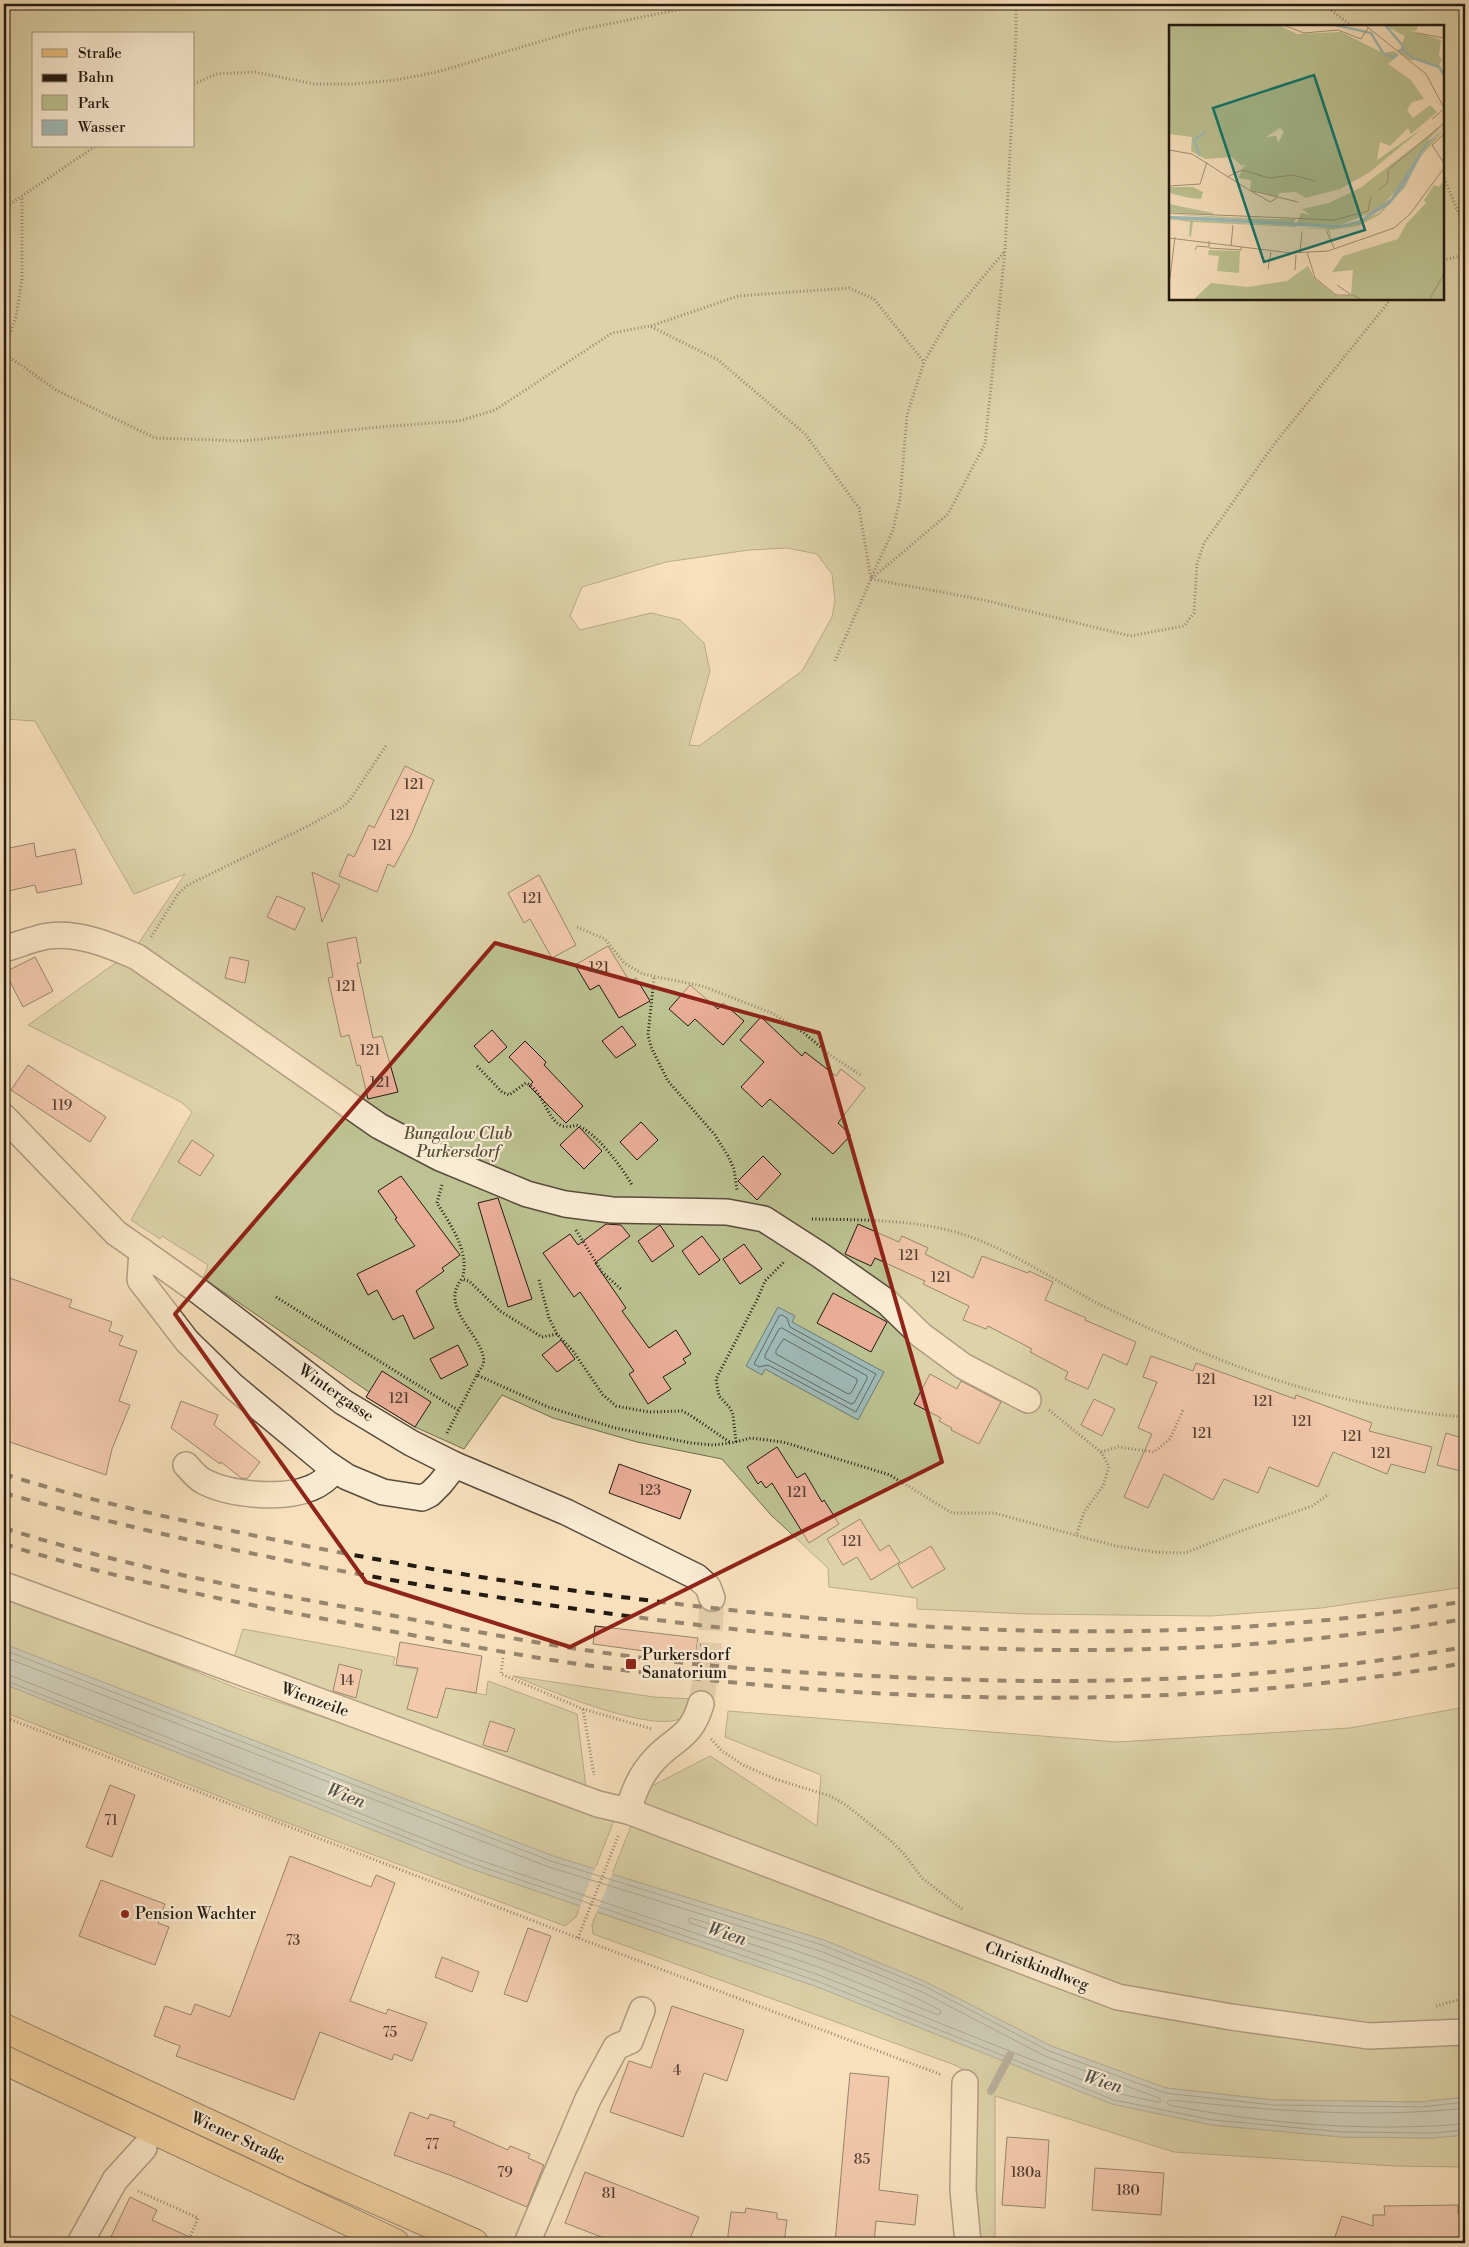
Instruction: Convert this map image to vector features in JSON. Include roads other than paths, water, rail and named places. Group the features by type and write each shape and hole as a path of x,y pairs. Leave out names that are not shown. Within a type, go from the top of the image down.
{"main road":[{"name":"Wiener Straße","path":"4,2028 306,2169 474,2243"},
{"name":"Wiener Straße","path":"4,2060 395,2243"}],"street":[{"path":"4,949 49,936 84,938 109,945 137,957 379,1126 455,1164 527,1194 588,1208 727,1212 764,1219 887,1302 921,1335 964,1366 1028,1400"},
{"name":"Wintergasse","path":"4,1117 116,1233 250,1330 343,1402 411,1443 566,1512 697,1577 708,1587 712,1598"},
{"path":"142,1251 140,1280 187,1341 233,1386 335,1470 383,1492 422,1498 430,1494 440,1484 446,1460"},
{"path":"186,1465 200,1480 218,1487 251,1494 281,1494 304,1490 323,1482 335,1470"},
{"name":"Wienzeile","path":"4,1585 598,1804 625,1818"},
{"path":"625,1818 635,1785 655,1759 699,1723"},
{"name":"Christkindlweg","path":"625,1818 1118,1997 1231,2017 1369,2036 1465,2032"},
{"path":"527,2243 588,2099 616,2048 630,2041 642,2010"},
{"path":"965,2084 963,2190 968,2243"},
{"path":"80,2243 115,2180 144,2148"}],"water":[{"path":"778,1307 795,1316 792,1322 884,1372 858,1420 765,1369 762,1375 746,1366"},
{"name":"Wien","path":"4,1644 553,1856 824,1940 926,1982 1051,2046 1166,2088 1273,2100 1421,2102 1465,2097 1465,2135 1432,2138 1342,2137 1212,2125 1112,2104 815,1986 469,1868 4,1684"}],"waterway":[{"path":"991,2091 1010,2055"}],"tunnel":[{"path":"701,1704 709,1653 712,1598"}],"railway":[{"path":"4,1474 92,1499 152,1513 388,1561 534,1585 766,1614 883,1624 1000,1630 1116,1631 1233,1627 1349,1618 1465,1601"},
{"path":"4,1493 206,1544 343,1571 480,1595 683,1623 818,1638 953,1647 1020,1649 1183,1648 1325,1638 1465,1619"},
{"path":"4,1528 52,1543 149,1568 296,1598 488,1634 581,1649 746,1669 987,1680 1056,1681 1193,1678 1329,1666 1465,1647"},
{"path":"4,1544 95,1570 187,1592 490,1650 607,1668 820,1690 928,1696 1036,1698 1145,1696 1253,1690 1360,1679 1465,1663"}],"place":[{"name":"Purkersdorf Sanatorium","path":"631,1664"},
{"name":"Pension Wachter","path":"125,1914"}],"park label":[{"name":"Bungalow Club Purkersdorf","path":"458,1143"}]}
